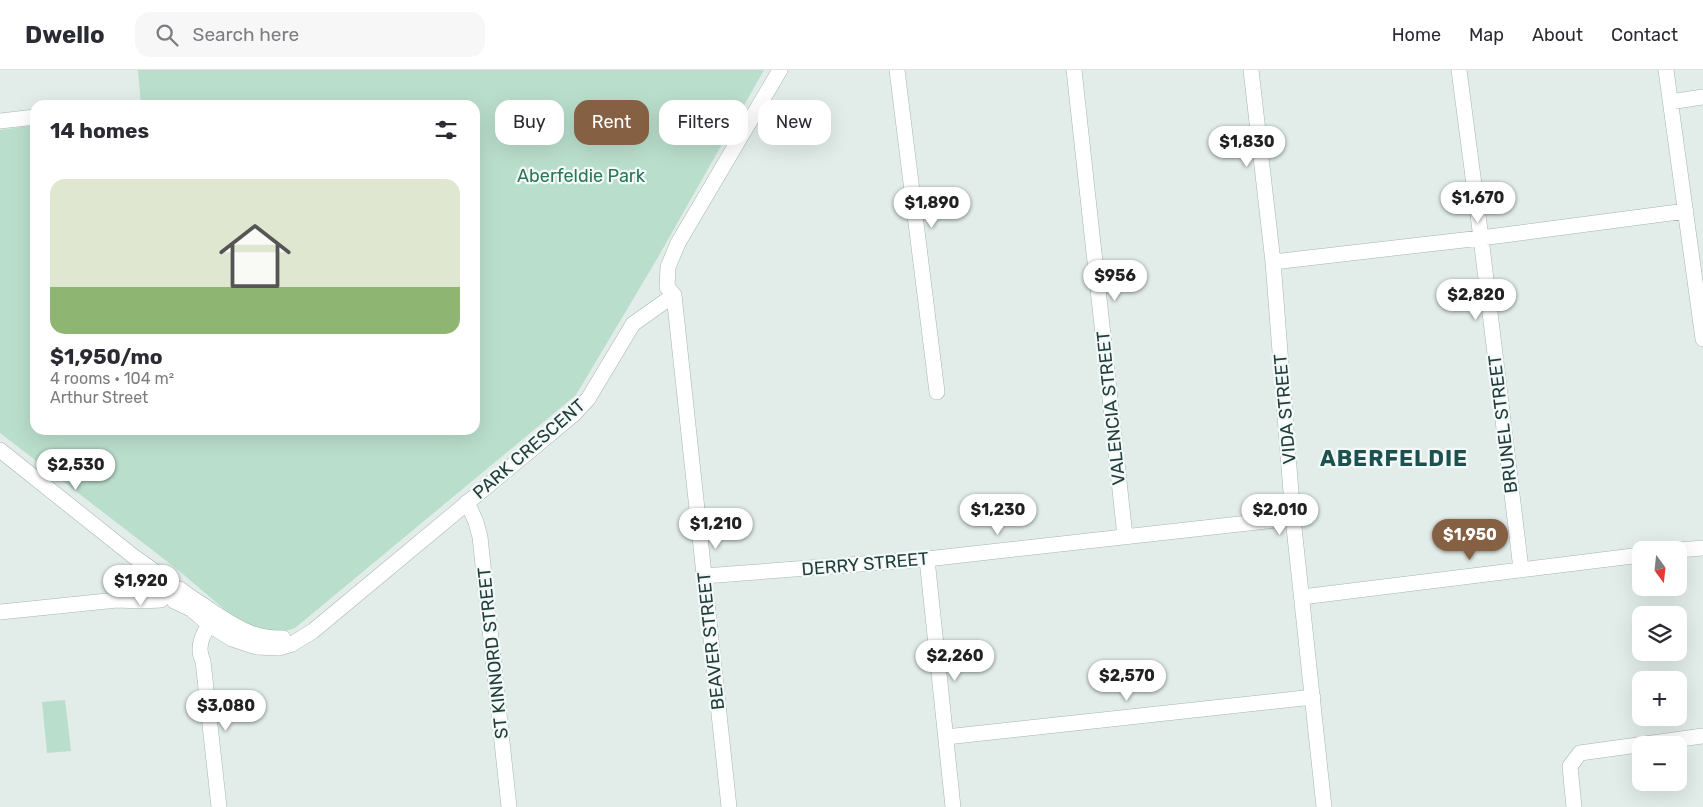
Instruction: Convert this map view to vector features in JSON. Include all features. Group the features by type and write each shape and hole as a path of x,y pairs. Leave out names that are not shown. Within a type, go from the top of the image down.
{"street":[{"path":"674,295 666,287 668,266 678,243 780,70"},
{"path":"897,70 937,392"},
{"name":"VALENCIA STREET","path":"1074,70 1125,536"},
{"name":"VIDA STREET","path":"1251,70 1273,262 1294,518 1324,807"},
{"name":"BRUNEL STREET","path":"1459,70 1521,569"},
{"path":"1666,70 1703,332"},
{"path":"1670,102 1703,97"},
{"path":"0,121 30,118"},
{"path":"1273,262 1481,238 1686,210"},
{"name":"PARK CRESCENT","path":"157,582 173,581 172,596 190,609 217,622 232,639 256,647 267,648 279,648 292,644 313,631 574,414 588,399 633,324 674,295"},
{"name":"BEAVER STREET","path":"674,295 729,807"},
{"path":"0,450 133,556 157,582 156,595 172,596"},
{"name":"ST KINNORD STREET","path":"467,502 480,537 509,807"},
{"name":"DERRY STREET","path":"704,576 927,559 1294,518"},
{"path":"1688,549 1703,548"},
{"path":"1302,597 1632,556"},
{"path":"927,559 953,807"},
{"path":"117,600 157,582"},
{"path":"0,612 117,600 142,601 172,596"},
{"path":"217,622 202,636 200,655 203,661 218,807"},
{"path":"946,737 1313,697"},
{"path":"1574,807 1570,766 1580,753 1703,736"}],"green space":[{"name":"Aberfeldie Park","path":"138,70 764,70 747,100 659,100 659,145 722,145 657,259 576,395 295,628 279,633 251,629 232,616 177,569 0,433 0,130 30,126 30,435 480,435 480,100 141,100"},
{"path":"65,700 71,751 47,753 42,702"}],"district":[{"name":"ABERFELDIE","path":"1394,458"}]}
